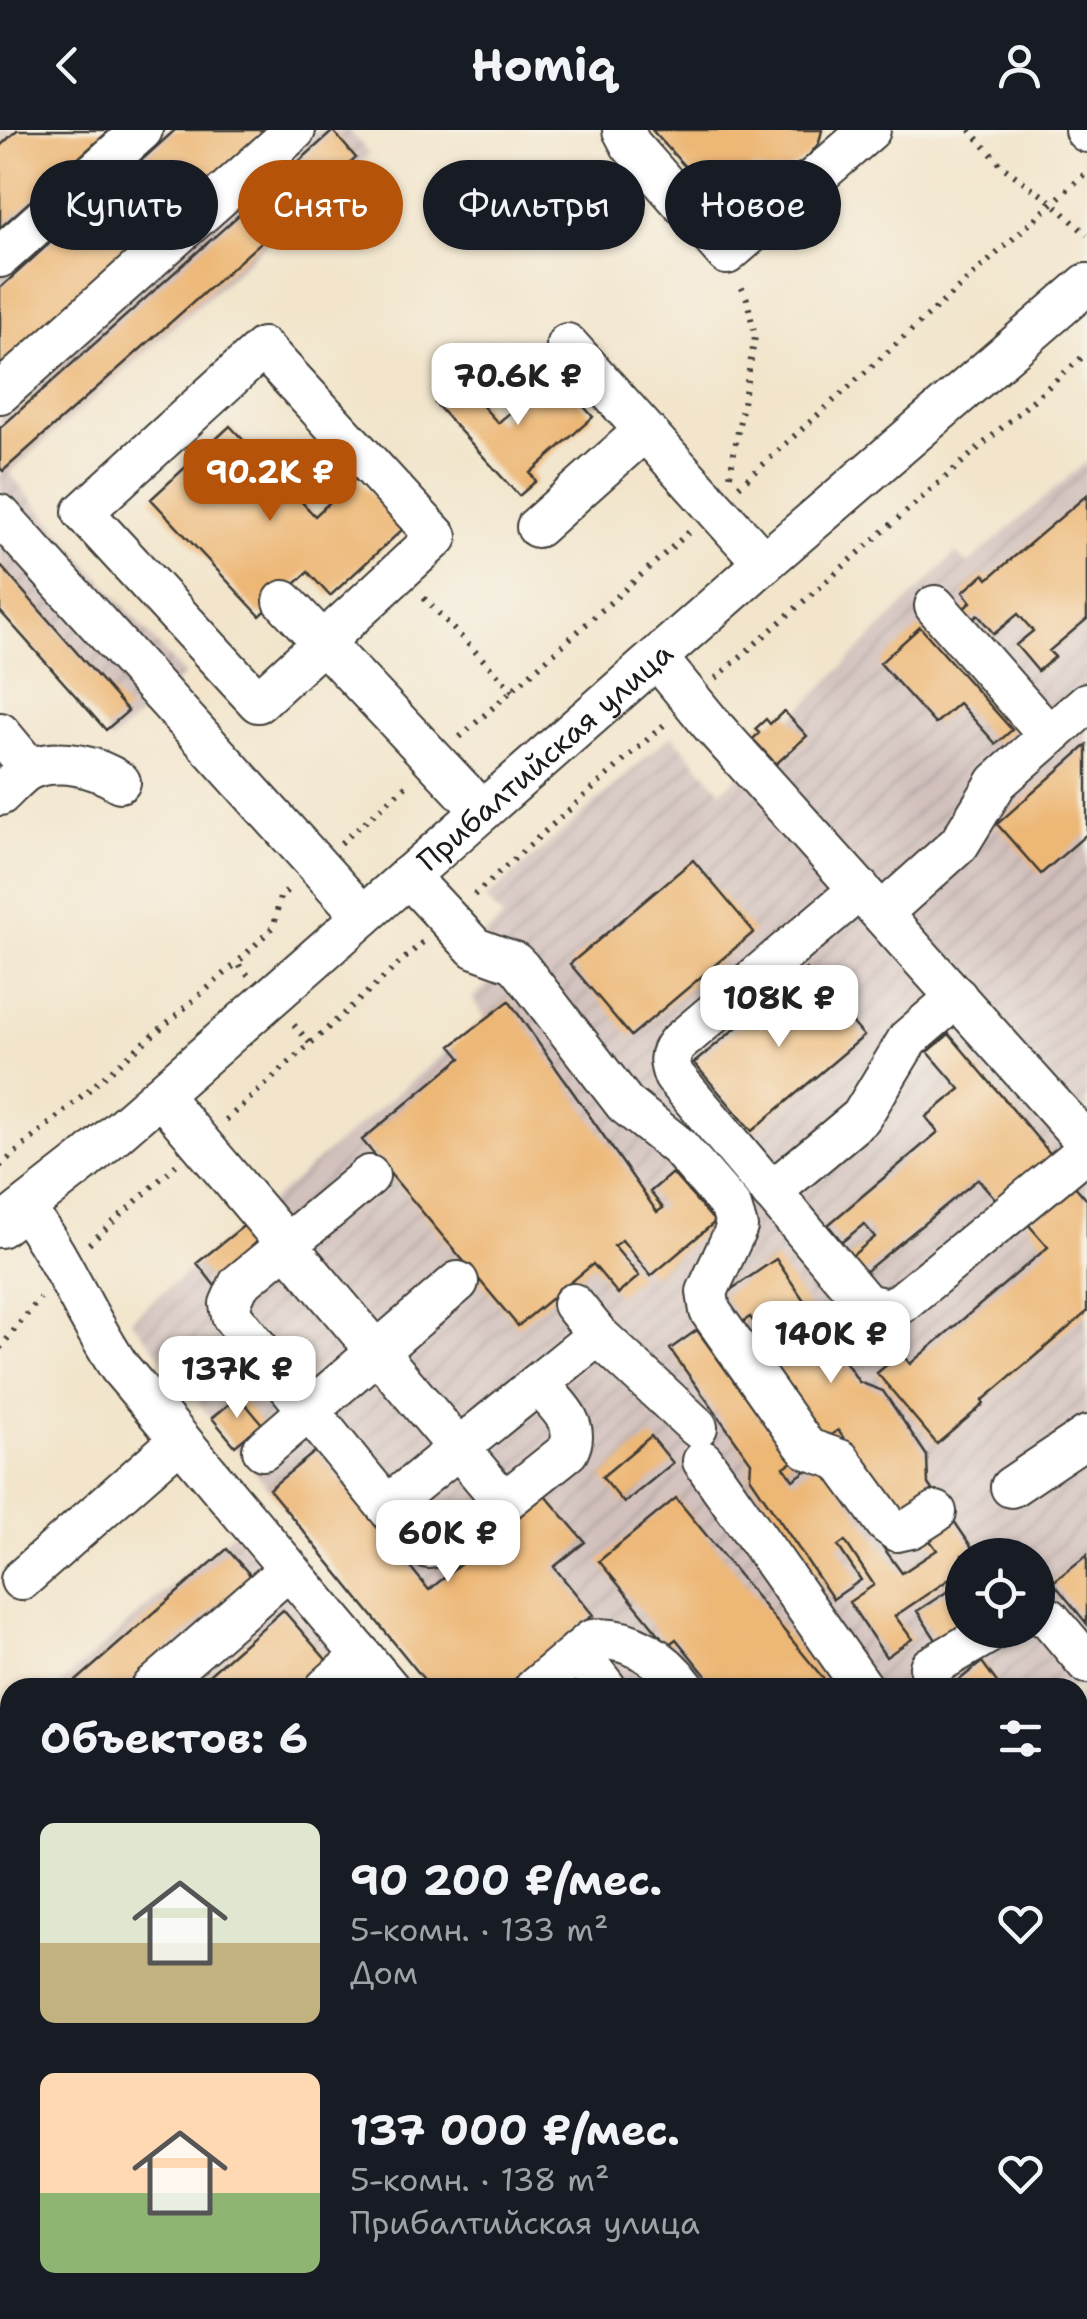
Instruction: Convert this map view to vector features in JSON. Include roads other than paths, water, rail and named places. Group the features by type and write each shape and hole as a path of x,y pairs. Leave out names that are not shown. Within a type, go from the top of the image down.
{"street":[{"path":"0,257 142,130"},
{"path":"0,393 295,130"},
{"path":"623,130 631,145 726,254 870,130"},
{"name":"Прибалтийская улица","path":"13,1218 160,1096 1087,284"},
{"path":"568,344 644,431 720,503 764,563"},
{"path":"263,348 437,537 323,642 258,702 83,512 263,348"},
{"path":"537,527 644,431"},
{"path":"0,515 363,916"},
{"path":"284,601 482,811"},
{"path":"934,606 1049,736"},
{"path":"657,658 692,700 871,900 957,997 1087,1146 901,1303 887,1310 866,1304 771,1192 674,1076 670,1053 871,900 959,844 996,782 1087,704"},
{"path":"0,733 30,768"},
{"path":"0,795 30,768 88,766 120,782"},
{"path":"408,876 475,948 514,962 520,968 625,1104 679,1147 731,1206 737,1226 710,1280 710,1311 803,1443 808,1449 836,1456 886,1523 897,1531 911,1528 936,1512"},
{"path":"771,1192 861,1117 908,1039 957,997"},
{"path":"160,1096 504,1502"},
{"path":"369,1176 239,1284 230,1304 232,1316 418,1544 429,1548 455,1541 568,1450 572,1428 566,1415 538,1384"},
{"path":"13,1218 64,1270 110,1353 381,1678"},
{"path":"263,1450 458,1282"},
{"path":"572,1304 700,1444 857,1678"},
{"path":"386,1506 598,1335"},
{"path":"1010,1487 1087,1436"},
{"path":"22,1580 180,1440"},
{"path":"164,1678 288,1570"},
{"path":"1055,1626 1087,1663"},
{"path":"547,1678 592,1640 616,1640 659,1658 676,1678"},
{"path":"930,1668 964,1648"},
{"path":"578,1652 598,1678"},
{"path":"337,1678 362,1656"}]}
